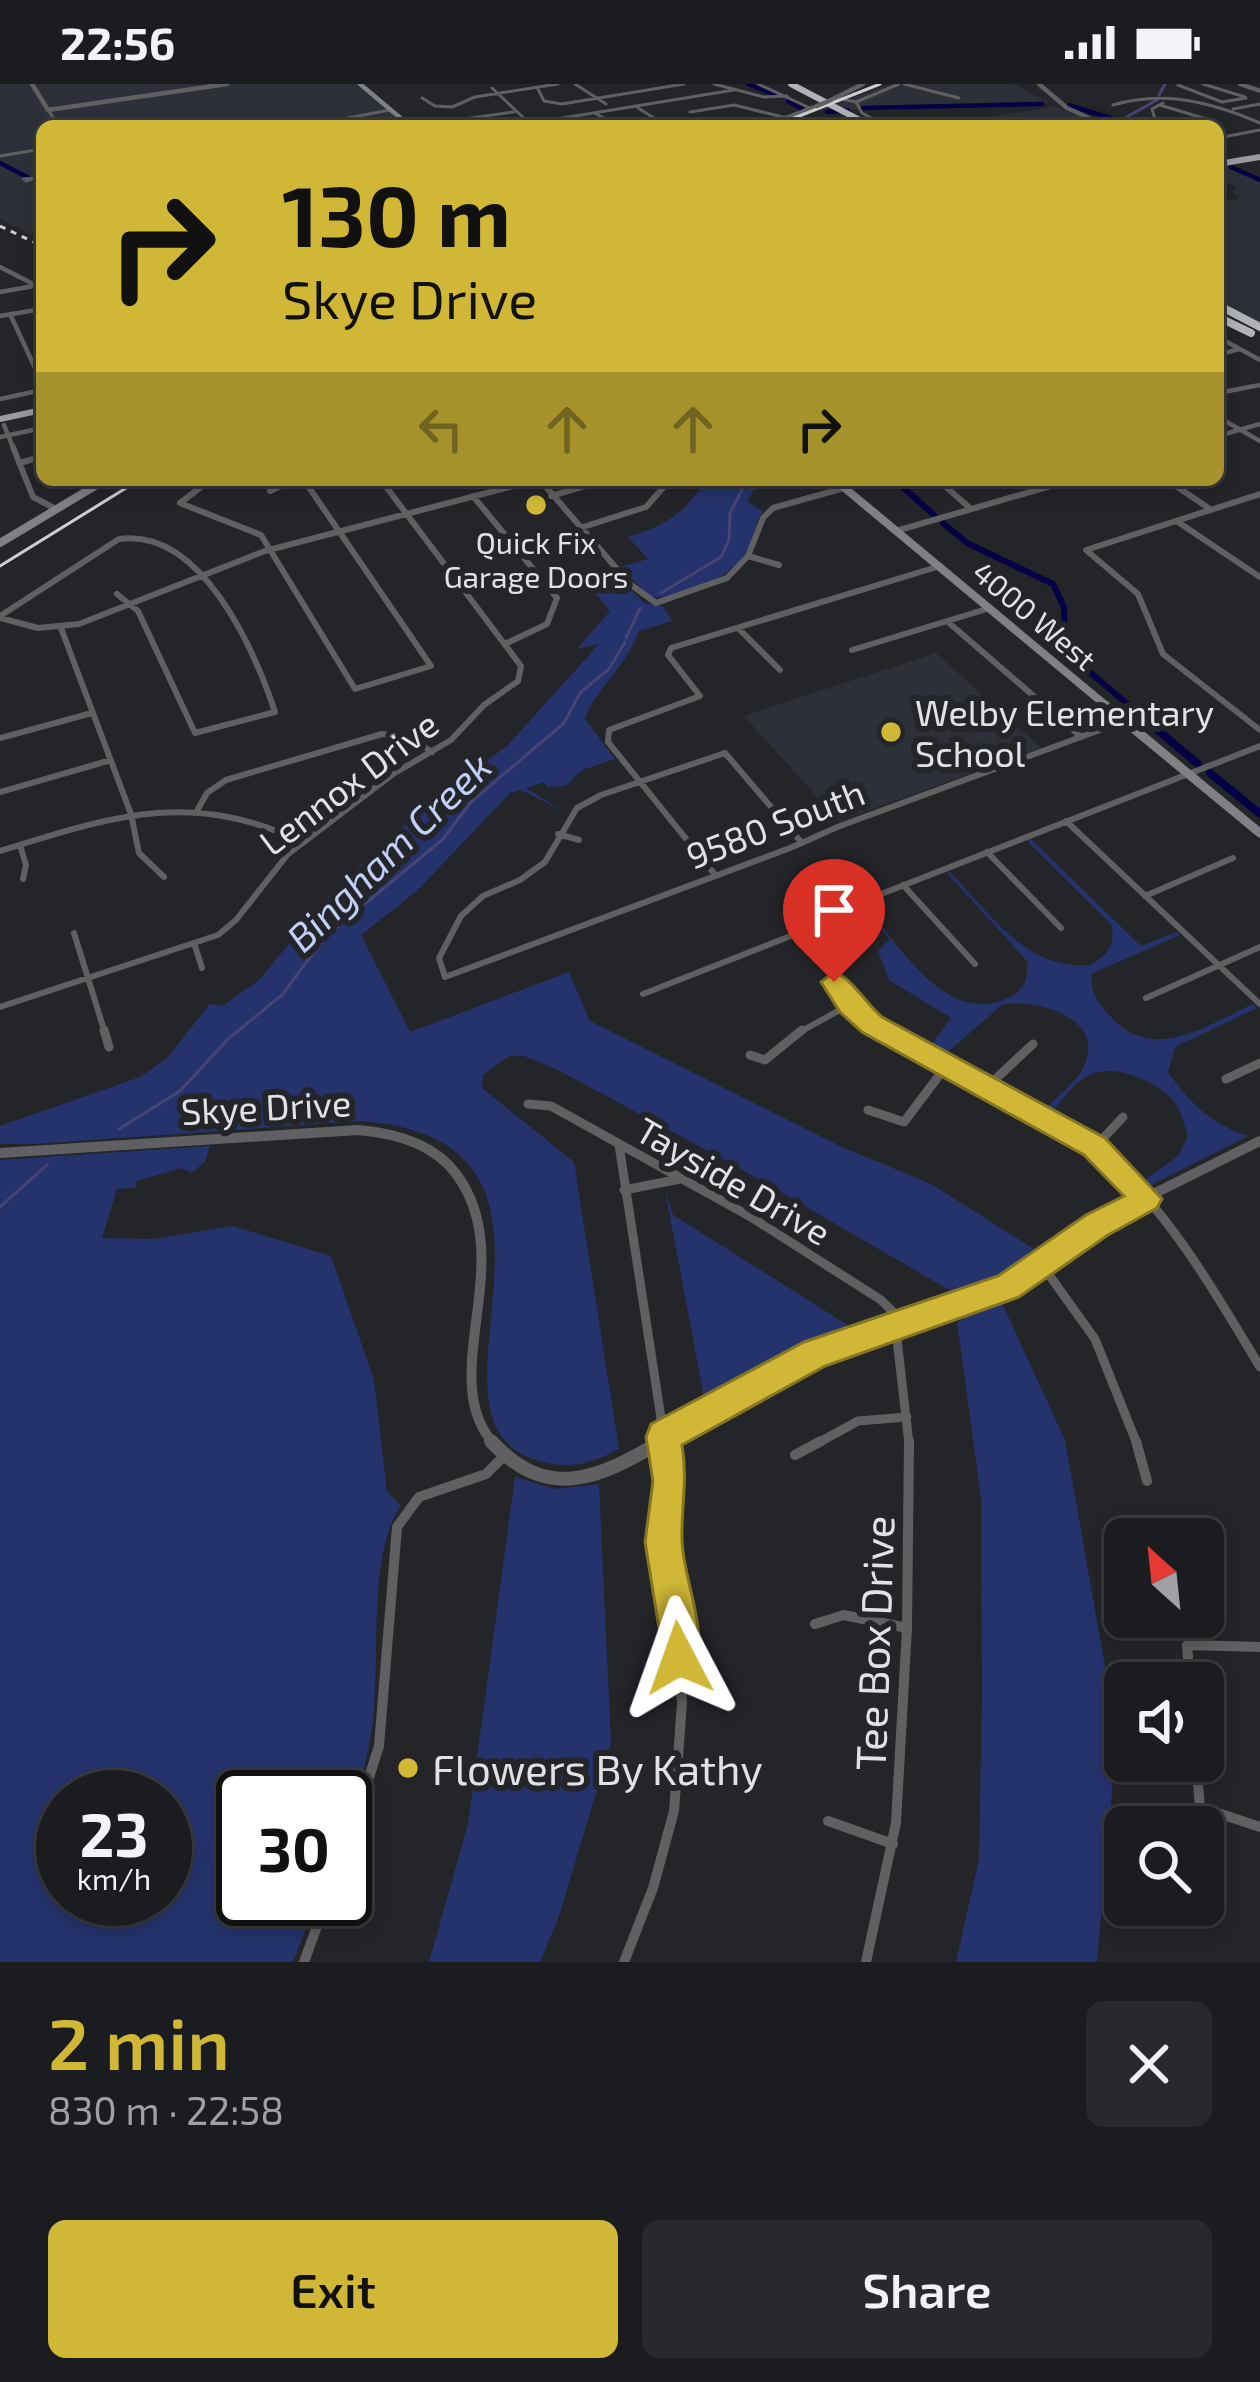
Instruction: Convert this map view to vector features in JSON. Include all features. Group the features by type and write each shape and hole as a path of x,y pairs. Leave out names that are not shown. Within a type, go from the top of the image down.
{"highway":[{"path":"782,84 855,120"},
{"path":"791,84 856,120"},
{"path":"1224,317 1260,334"},
{"path":"1224,317 1260,334"}],"main road":[{"path":"360,84 404,120"},
{"path":"1224,163 1260,157"},
{"path":"2,422 36,412"},
{"path":"0,543 95,486"},
{"name":"4000 West","path":"842,486 1260,832"}],"street":[{"path":"32,84 54,120"},
{"path":"48,110 227,84"},
{"path":"422,98 435,106 452,107 500,93 559,84"},
{"path":"575,84 606,104"},
{"path":"537,87 542,100 551,104 684,84"},
{"path":"714,84 767,98 788,96"},
{"path":"758,84 814,107"},
{"path":"782,120 863,84"},
{"path":"834,99 856,102 902,84 959,98"},
{"path":"1039,84 1067,108 1093,120"},
{"path":"1179,84 1223,103 1246,98 1203,84"},
{"path":"1240,84 1259,90"},
{"path":"1213,88 1229,85"},
{"path":"624,86 634,92"},
{"path":"492,88 526,120"},
{"path":"553,120 734,90"},
{"path":"1237,94 1259,90"},
{"path":"1156,120 1153,109 1165,96"},
{"path":"1113,105 1165,96 1232,109 1260,123"},
{"path":"1232,109 1258,101"},
{"path":"856,102 862,113 875,120"},
{"path":"703,120 691,112 734,105 787,118"},
{"path":"1160,105 1210,120"},
{"path":"637,107 658,120"},
{"path":"338,120 391,110"},
{"path":"456,120 514,112"},
{"path":"595,114 608,120"},
{"path":"1224,136 1244,133 1260,123"},
{"path":"1244,133 1260,140"},
{"path":"0,156 36,150"},
{"path":"25,180 36,178"},
{"path":"0,267 35,285 0,292"},
{"path":"0,316 36,309"},
{"path":"10,314 36,373"},
{"path":"1224,340 1260,360"},
{"path":"1224,353 1240,349"},
{"path":"1224,392 1260,385"},
{"path":"0,399 36,389"},
{"path":"1224,421 1260,441"},
{"path":"2,422 33,497 56,509"},
{"path":"1224,434 1260,424"},
{"path":"4,436 36,429"},
{"path":"19,463 36,459"},
{"path":"201,486 180,499 181,504 249,528 271,549 355,688 431,666 308,486"},
{"path":"270,491 280,486"},
{"path":"385,486 504,645 544,629 557,598 473,496"},
{"path":"0,617 31,628 61,628 271,549 514,486"},
{"path":"543,486 636,590 656,603 722,582 748,556 768,512 844,488"},
{"path":"551,496 585,486"},
{"path":"580,528 641,510 666,486"},
{"path":"945,486 971,509"},
{"path":"896,531 1050,486"},
{"path":"1176,486 1212,510"},
{"path":"1260,494 1086,553 1138,594 1163,654 1260,730"},
{"path":"1177,521 1260,577"},
{"path":"0,617 127,537 177,553 202,573 275,710 198,734 138,610 117,594"},
{"path":"748,556 779,566"},
{"path":"716,876 639,782 606,733 698,698 699,691 668,652 940,566"},
{"path":"852,650 990,608"},
{"path":"948,622 1082,737"},
{"path":"61,628 131,814 139,853 164,877"},
{"path":"738,628 780,670"},
{"name":"Lennox Drive","path":"0,1007 195,946 236,920 271,872 303,842 349,812 388,777 432,752 513,686 520,666 504,645"},
{"path":"0,738 92,712"},
{"name":"9580 South","path":"558,834 550,855 534,871 466,908 439,958 445,977 1126,721"},
{"path":"198,808 207,793 226,780 371,736 404,735 432,752"},
{"path":"643,994 839,917 903,885 1260,746"},
{"path":"579,840 558,834 584,802 724,753 802,843"},
{"path":"0,793 111,760"},
{"path":"0,851 131,814 198,808 252,818 303,842"},
{"path":"1066,821 1260,1004"},
{"path":"20,845 26,865 23,879"},
{"path":"987,852 1060,928"},
{"path":"1144,896 1233,858"},
{"path":"903,885 975,964"},
{"path":"839,917 828,949 834,982 849,1005 872,1025 1095,1147 1147,1199 1214,1288 1260,1367"},
{"path":"800,932 828,949"},
{"path":"74,933 109,1047"},
{"path":"195,946 202,968"},
{"path":"1146,998 1260,946"},
{"path":"750,1055 765,1060 811,1022 849,1005"},
{"path":"987,1087 1034,1044"},
{"path":"1226,1079 1260,1063"},
{"path":"868,1110 904,1122 947,1065"},
{"name":"Tayside Drive","path":"528,1104 551,1106 751,1216 881,1300 894,1313 896,1325"},
{"path":"1095,1147 1123,1118"},
{"name":"Skye Drive","path":"0,1153 358,1130 395,1135 428,1149 462,1178 482,1217 486,1263 472,1394 483,1431 503,1457"},
{"path":"371,1770 379,1746 397,1527 419,1497 486,1474 503,1457 535,1475 572,1479 604,1472 797,1361 982,1298 1042,1265 1097,1225 1260,1141"},
{"path":"619,1144 670,1481 664,1542 674,1590 682,1702 680,1773 665,1850 624,1962"},
{"path":"624,1190 682,1179"},
{"path":"1042,1265 1078,1312 1114,1377 1147,1481"},
{"name":"Tee Box Drive","path":"866,1962 893,1844 907,1628 913,1485 896,1325"},
{"path":"795,1455 858,1421 907,1417"},
{"path":"815,1624 844,1616 907,1628"},
{"path":"1188,1662 1187,1645 1260,1647"},
{"path":"1198,1782 1200,1807 1260,1827"},
{"path":"828,1821 893,1844"},
{"path":"304,1962 317,1926"}],"shaded area":[{"path":"0,84 358,84 400,120 36,120 36,237 0,219"},
{"path":"889,84 1013,84 1050,103 899,110 849,110 837,104"},
{"path":"1055,106 1087,120 973,120"},
{"path":"1224,166 1260,180 1260,323 1224,304 1224,200 1239,199 1233,192 1237,188 1224,181"},
{"path":"701,486 770,486 753,491 747,502 763,511 749,547 732,568 691,591 650,597 620,567 648,559 628,537 673,517"},
{"path":"613,571 644,603 663,606 672,621 639,631 589,709 585,719 615,759 582,770 565,786 547,787 544,782 526,788 565,812 521,790 510,793 417,891 361,935 410,1032 569,972 590,1021 840,1146 933,1185 1040,1253 999,1279 956,1294 558,1070 524,1056 509,1056 483,1075 482,1088 574,1162 619,1449 590,1461 560,1465 539,1461 501,1436 488,1395 494,1227 478,1177 437,1140 361,1121 0,1144 0,1126 140,1077 166,1059 210,1004 223,1006 260,979 337,886 429,803 507,746 599,644 577,649 610,611 591,588"},
{"name":"Welby Elementary School","path":"936,653 1041,748 839,821 744,716"},
{"path":"1031,839 1141,946 1177,932 1180,935 1091,974 1098,1001 1126,1030 1161,1039 1180,1036 1253,1004 1257,1008 1175,1047 1168,1072 1202,1111 1248,1136 1151,1185 1142,1182 1178,1156 1188,1136 1176,1104 1166,1093 1135,1076 1102,1071 1080,1081 1050,1115 1043,1111 1080,1074 1088,1051 1086,1036 1066,1015 1034,1005 1003,1004 942,1057 927,1050 951,1018 889,980 878,951 890,939 861,908 865,905 908,959 943,991 984,1004 1006,999 1024,984 1027,961 947,873 1011,936 1046,958 1089,965 1105,954 1113,938 1111,924 1027,841"},
{"path":"210,1146 205,1162 191,1173 182,1168 137,1181 136,1188 117,1189 102,1238 154,1239 233,1226 331,1256 374,1380 387,1491 401,1506 391,1525 380,1574 374,1708 363,1770 216,1770 216,1926 307,1926 293,1962 0,1962 0,1160"},
{"path":"665,1190 673,1215 854,1329 795,1352 705,1402"},
{"path":"1001,1301 1065,1440 1104,1662 1104,1782 1113,1782 1111,1806 1104,1806 1097,1962 956,1962 979,1859 982,1698 981,1498 957,1322"},
{"path":"515,1477 556,1489 599,1484 611,1743 559,1916 540,1962 429,1962 468,1824"}],"waterway":[{"path":"748,84 778,96"},
{"name":"Bingham Creek","path":"1159,95 1165,84"},
{"name":"Bingham Creek","path":"1123,119 1157,100"},
{"path":"788,101 802,109"},
{"path":"863,108 1042,104"},
{"path":"1069,105 1116,120"},
{"path":"827,112 848,110"},
{"path":"0,163 29,178"},
{"path":"1231,167 1260,180"},
{"path":"902,486 934,515"},
{"name":"Bingham Creek","path":"661,593 721,557 729,540 730,513 743,488"},
{"path":"943,523 967,543 1053,584 1064,607 1065,651 1132,708"},
{"name":"Bingham Creek","path":"626,638 640,608"},
{"name":"Bingham Creek","path":"119,1129 180,1091 229,1038 282,995 325,937 443,839 471,802 564,723 580,693 609,669 625,642"},
{"path":"1128,705 1198,764"},
{"path":"1210,773 1260,814"},
{"name":"Bingham Creek","path":"0,1207 47,1165"}],"tram line":[{"path":"789,120 880,84"},
{"path":"0,566 129,486"}],"railway":[{"path":"0,226 36,243"}],"place":[{"name":"Quick Fix Garage Doors","path":"536,505"},
{"name":"Welby Elementary School","path":"891,732"},
{"name":"Flowers By Kathy","path":"408,1768"}],"route":[{"path":"679,1658 663,1528 670,1481 664,1437 816,1353 1008,1287 1097,1225 1147,1199 1127,1174 1083,1138 872,1025 849,1005 834,982"}]}
